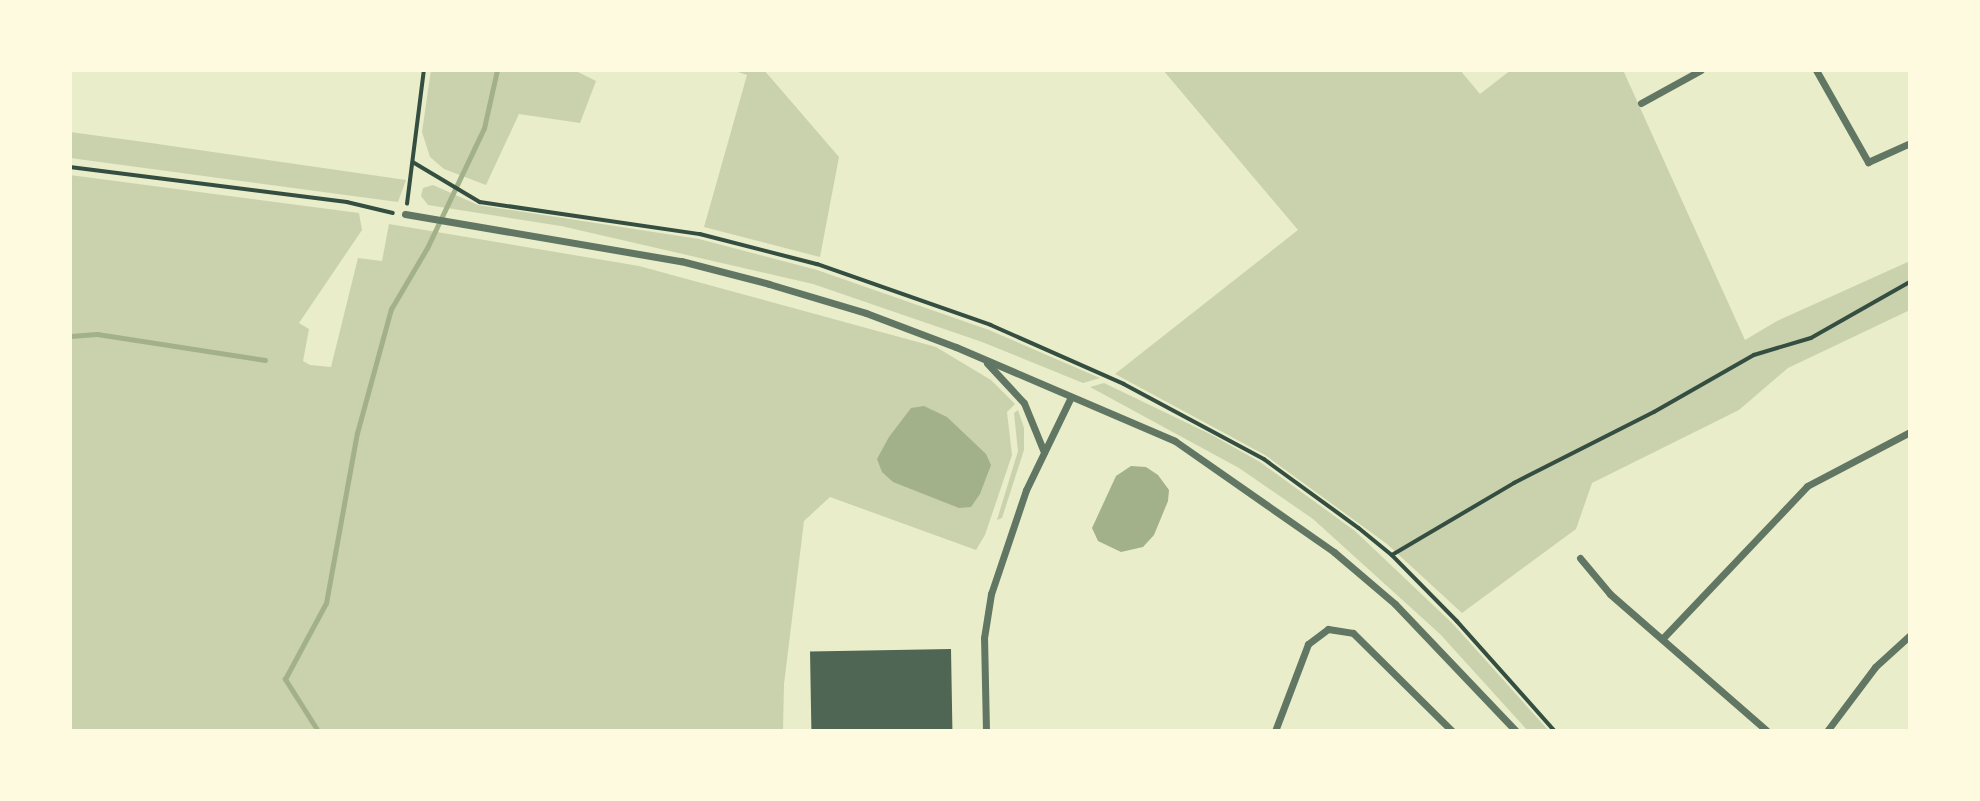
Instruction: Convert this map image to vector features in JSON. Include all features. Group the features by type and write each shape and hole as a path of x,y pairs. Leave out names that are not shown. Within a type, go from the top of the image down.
{"street":[{"path":"1641,103 1701,70"},
{"path":"1815,70 1868,162 1910,144"},
{"path":"405,214 681,261 744,277 866,313 982,358 1175,441 1334,552 1395,604 1516,731"},
{"path":"982,358 1014,389 1024,403 1044,452"},
{"path":"986,731 984,638 990,594 1008,537 1071,397"},
{"path":"1663,638 1807,486 1910,432"},
{"path":"1580,558 1610,594 1767,731"},
{"path":"1275,731 1308,644 1328,629 1353,633 1452,731"},
{"path":"1827,731 1875,667 1910,635"}],"path":[{"path":"70,167 347,202 405,214 424,70"},
{"path":"413,162 462,193"},
{"path":"1555,731 1457,621 1392,555 1514,484 1654,412 1754,355 1811,338 1910,282"}],"shaded area":[{"path":"431,70 574,70 596,81 580,123 519,114 486,185 444,169 430,157 422,132"},
{"path":"732,70 764,70 839,157 820,257 704,227 747,75"},
{"path":"1163,70 1460,70 1480,94 1511,70 1623,70 1745,340 1777,321 1910,261 1910,310 1788,368 1739,410 1592,483 1576,529 1462,613 1387,544 1265,455 1115,374 1298,230"},
{"path":"70,132 406,180 398,202 70,158"},
{"path":"70,175 359,213 362,230 299,323 309,329 303,361 310,365 331,367 358,258 382,261 389,224 639,266 936,347 991,380 1015,404 1007,412 1012,455 985,535 976,550 830,497 804,521 784,684 783,731 70,731"},
{"path":"433,185 478,205 699,239 817,270 989,330 1100,378 1083,383 982,342 813,284 561,226 428,205 421,196 423,188"},
{"path":"1104,383 1212,435 1260,462 1355,531 1453,624 1549,731 1528,731 1440,634 1313,519 1239,468 1090,387"},
{"path":"924,406 947,417 986,454 991,465 980,494 971,507 959,508 893,482 882,472 877,459 889,437 911,408"},
{"path":"1018,410 1024,428 1024,450 1002,518 997,520 1018,451 1014,413"},
{"path":"1131,466 1146,467 1158,475 1169,490 1168,501 1154,535 1143,547 1121,552 1098,541 1092,528 1116,476"}],"building":[{"path":"951,649 952,731 811,731 810,651"}],"waterway":[{"path":"318,731 285,679 326,603 357,433 391,309 427,248 484,128 497,70"},
{"path":"70,336 97,334 265,360"}]}
